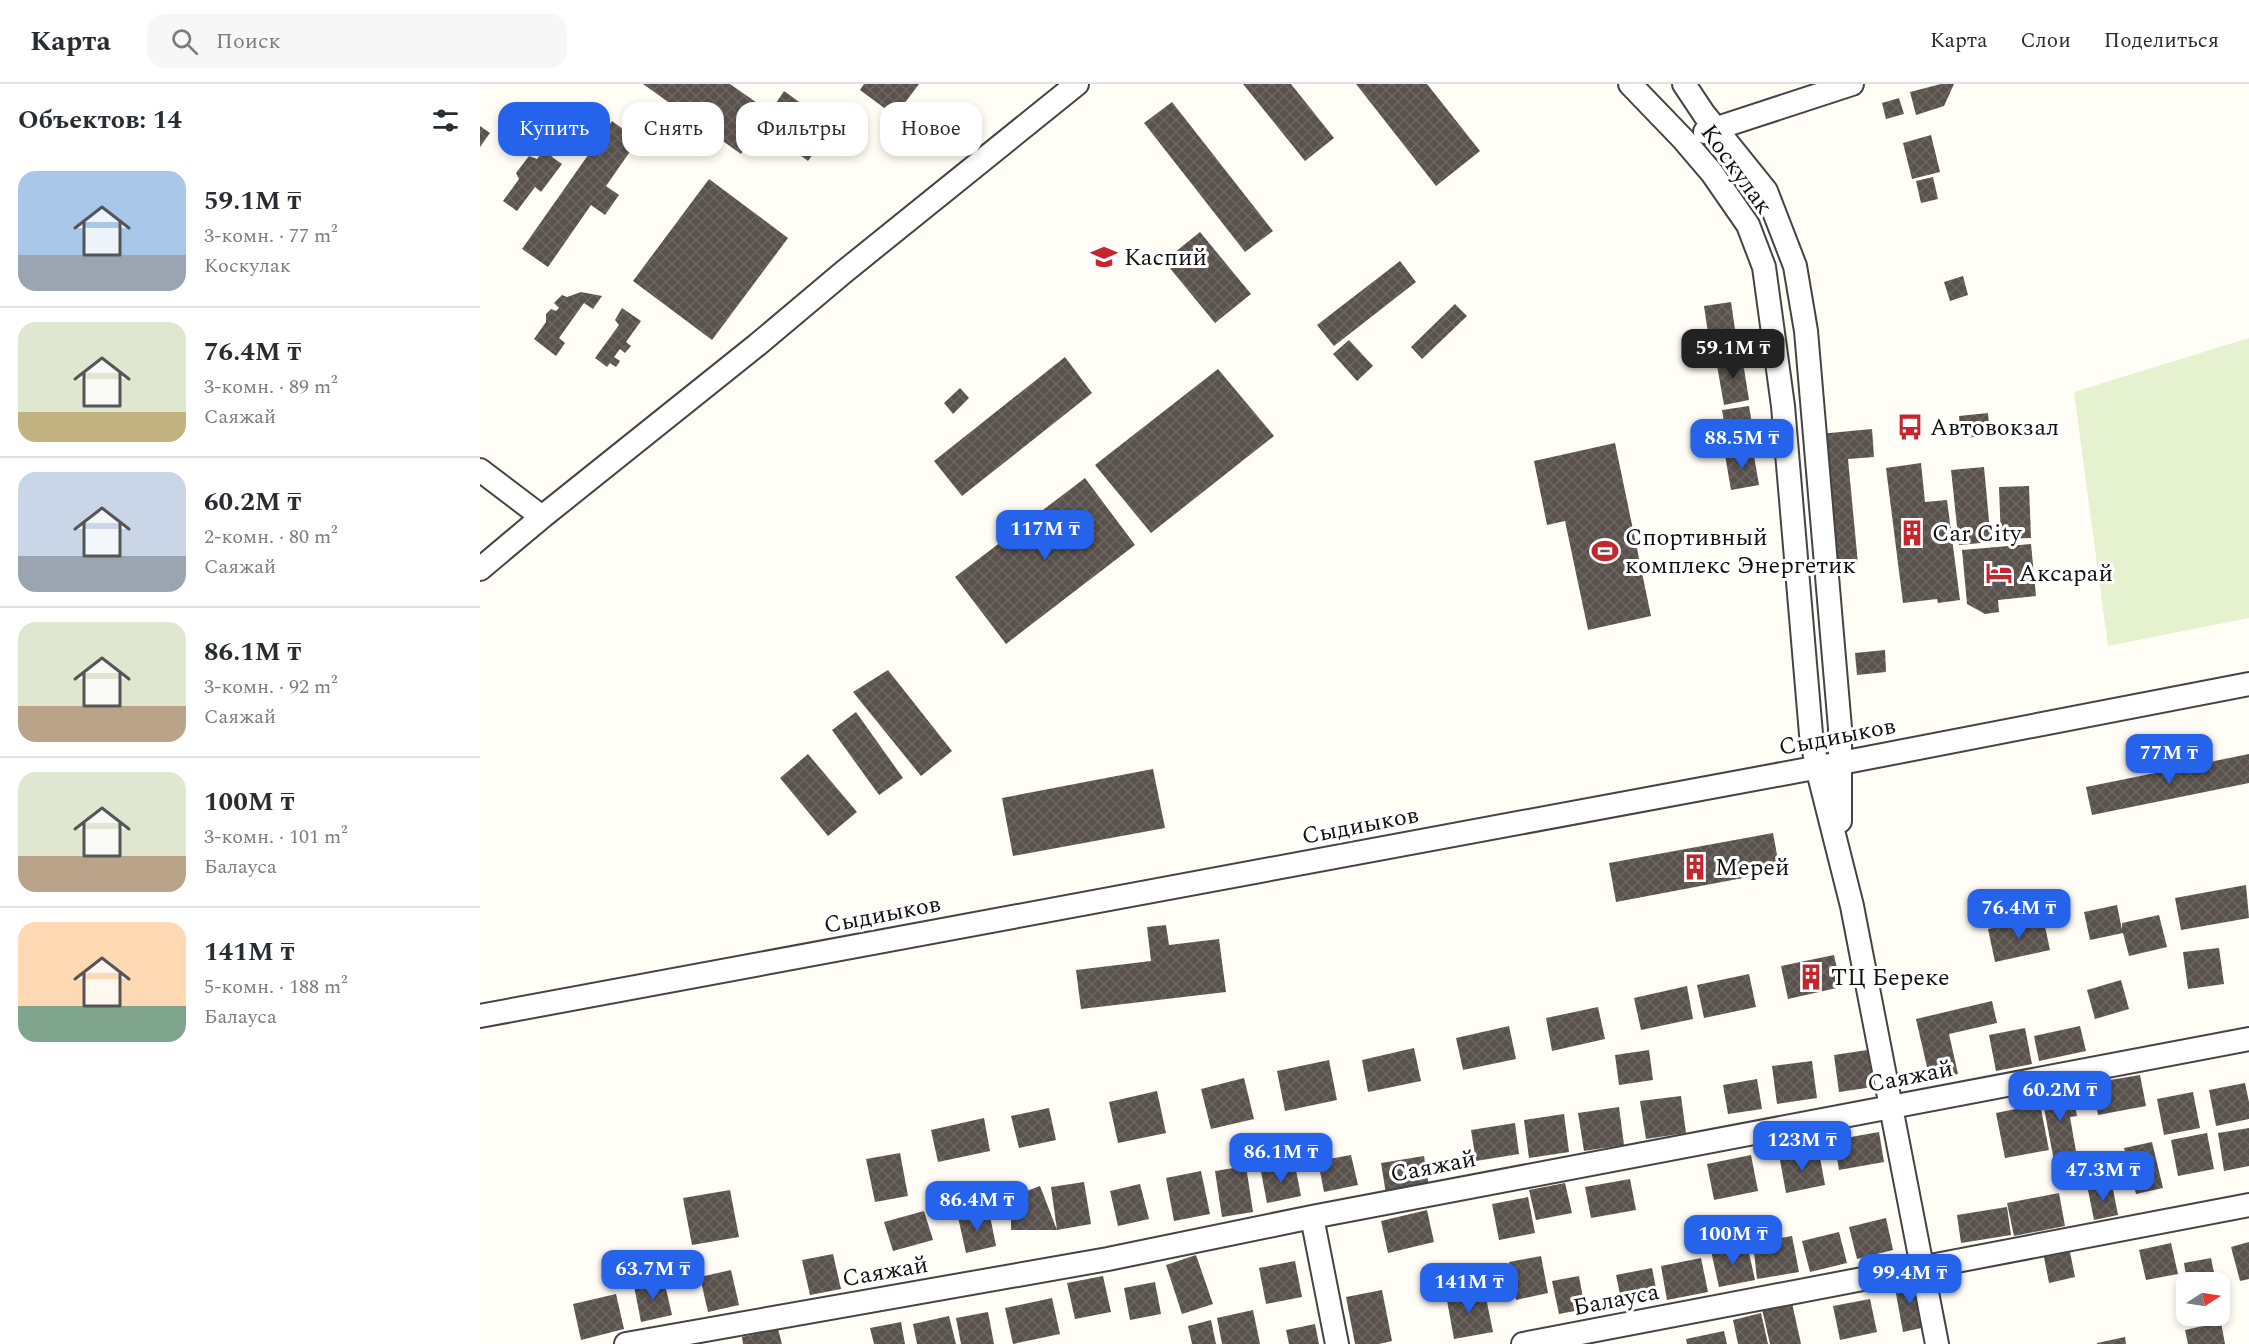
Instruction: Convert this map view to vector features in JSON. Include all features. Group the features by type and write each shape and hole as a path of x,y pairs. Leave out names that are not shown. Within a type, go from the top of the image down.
{"street":[{"path":"480,569 1077,84"},
{"name":"Коскулак","path":"1630,84 1712,173 1748,225 1764,267 1783,406 1811,734 1816,767 1847,885"},
{"name":"Коскулак","path":"1684,84 1766,191 1795,266 1806,331 1840,728 1839,819 1847,885"},
{"path":"1683,139 1852,84"},
{"path":"480,470 542,517"},
{"name":"Сыдиыков","path":"480,1016 1841,763 2249,684"},
{"path":"1847,885 1937,1344"},
{"name":"Саяжай","path":"626,1344 1108,1259 1312,1217 2249,1039"},
{"name":"Балауса","path":"1523,1344 2249,1205"},
{"path":"1312,1217 1337,1344"}],"green space":[{"path":"2249,338 2249,618 2108,646 2074,392"}],"building":[{"path":"643,84 730,84 756,102 736,102 736,150 724,142 724,102 668,102"},
{"path":"864,84 919,84 906,102 880,102 880,105 860,90"},
{"path":"1243,84 1291,84 1334,138 1305,161"},
{"path":"1356,84 1427,84 1480,151 1436,186"},
{"path":"1941,84 1954,84 1944,106 1916,115 1910,92"},
{"path":"784,91 799,102 777,102"},
{"path":"1899,98 1904,114 1886,119 1882,103"},
{"path":"1172,102 1273,231 1245,252 1144,123"},
{"path":"612,121 622,128 622,156 627,156 606,186 619,195 605,215 591,205 548,267 522,249 587,156 610,156 610,124"},
{"path":"480,126 490,133 480,147"},
{"path":"1931,135 1940,172 1912,179 1903,143"},
{"path":"529,156 537,159 539,156 553,156 562,164 541,192 535,187 517,211 503,201 519,179 516,173"},
{"path":"801,156 812,156 808,161"},
{"path":"1933,177 1938,199 1921,203 1916,181"},
{"path":"709,179 788,238 712,340 633,281"},
{"path":"1200,232 1251,294 1215,323 1164,261"},
{"path":"1400,261 1416,282 1334,346 1317,325"},
{"path":"1963,276 1968,295 1950,301 1944,282"},
{"path":"581,292 602,296 593,309 584,303 559,338 565,343 556,356 534,339 546,322 546,314 551,309 556,311 559,308 554,303 562,295 567,297"},
{"path":"1731,302 1738,350 1711,354 1704,306"},
{"path":"1455,304 1467,316 1422,359 1411,347"},
{"path":"622,308 641,321 626,342 631,346 625,353 620,349 614,357 620,361 616,367 610,363 607,367 595,358 619,325 615,320"},
{"path":"1349,340 1373,366 1357,381 1333,354"},
{"path":"1742,356 1749,400 1724,405 1716,360"},
{"path":"1065,357 1092,393 962,496 934,461"},
{"path":"1218,369 1274,436 1151,533 1095,465"},
{"path":"960,388 969,398 953,414 944,403"},
{"path":"1749,406 1755,442 1728,447 1722,410"},
{"path":"1988,413 1990,436 1961,438 1959,416"},
{"path":"1872,429 1874,457 1848,459 1858,564 1832,567 1819,434"},
{"path":"1615,443 1651,616 1588,630 1565,521 1547,525 1534,461"},
{"path":"1753,450 1759,485 1731,490 1725,455"},
{"name":"Car City","path":"1921,463 1925,502 1947,500 1960,600 1938,603 1937,599 1903,603 1886,468"},
{"path":"1984,467 1991,542 1959,545 1951,470"},
{"path":"1085,478 1135,545 1006,644 955,577"},
{"path":"2029,486 2031,538 2001,539 1999,487"},
{"name":"Аксарай","path":"2031,544 2036,596 1998,600 1999,612 1985,614 1967,604 1962,550"},
{"path":"1885,650 1886,672 1857,675 1855,653"},
{"path":"888,670 952,751 921,776 853,692"},
{"path":"856,712 903,778 879,795 832,730"},
{"path":"808,754 857,812 828,836 780,778"},
{"path":"2249,754 2249,783 2092,815 2086,787"},
{"path":"1153,769 1165,828 1013,856 1002,798"},
{"name":"Мерей","path":"1773,833 1780,871 1616,902 1609,863"},
{"path":"2246,885 2249,918 2181,930 2175,898"},
{"path":"2117,905 2122,930 2122,923 2159,915 2167,947 2129,956 2123,933 2090,940 2084,912"},
{"path":"2043,917 2050,950 1995,962 1988,929"},
{"path":"1166,925 1169,945 1219,939 1226,992 1081,1009 1076,970 1151,961 1147,927"},
{"path":"2219,948 2224,984 2188,989 2183,952"},
{"name":"ТЦ Береке","path":"1834,955 1841,987 1788,999 1781,966"},
{"path":"1749,974 1756,1007 1704,1018 1697,985"},
{"path":"2121,980 2129,1009 2095,1019 2087,990"},
{"path":"1687,986 1693,1019 1641,1030 1634,998"},
{"path":"1992,1001 1997,1023 1949,1034 1958,1074 1930,1080 1916,1019"},
{"path":"1598,1007 1605,1039 1552,1051 1546,1018"},
{"path":"1509,1026 1516,1059 1463,1070 1456,1038"},
{"path":"2080,1026 2086,1051 2039,1061 2034,1036"},
{"path":"2025,1028 2032,1064 1996,1071 1989,1035"},
{"path":"1414,1048 1421,1081 1368,1092 1362,1060"},
{"path":"1874,1049 1880,1086 1839,1092 1834,1055"},
{"path":"1649,1050 1653,1080 1619,1085 1615,1055"},
{"path":"1329,1060 1337,1100 1285,1111 1277,1071"},
{"path":"1812,1061 1817,1098 1777,1104 1772,1066"},
{"path":"2140,1075 2146,1106 2098,1115 2092,1083"},
{"path":"1244,1078 1254,1119 1211,1129 1201,1089"},
{"path":"1757,1079 1762,1109 1728,1114 1723,1085"},
{"path":"2245,1083 2249,1102 2249,1119 2216,1126 2209,1090"},
{"path":"2071,1087 2077,1116 2070,1117 2077,1157 2054,1161 2041,1092"},
{"path":"1157,1091 1166,1133 1118,1143 1109,1102"},
{"path":"2193,1092 2200,1128 2164,1135 2157,1099"},
{"path":"1681,1096 1686,1133 1646,1139 1640,1101"},
{"path":"2040,1104 2049,1150 2005,1158 1996,1113"},
{"path":"1619,1107 1624,1145 1584,1151 1578,1113"},
{"path":"1049,1108 1056,1140 1019,1148 1011,1116"},
{"path":"1564,1114 1569,1152 1529,1158 1524,1120"},
{"path":"984,1118 990,1151 938,1162 931,1130"},
{"path":"1515,1123 1519,1154 1476,1161 1471,1130"},
{"path":"2249,1128 2249,1166 2224,1171 2218,1133"},
{"path":"1879,1132 1884,1162 1839,1170 1834,1140"},
{"path":"2207,1133 2214,1169 2178,1176 2171,1140"},
{"path":"2152,1142 2163,1188 2136,1194 2124,1148"},
{"path":"1819,1152 1825,1185 1786,1193 1780,1160"},
{"path":"900,1153 908,1196 875,1202 866,1159"},
{"path":"1351,1155 1358,1185 1324,1192 1318,1161"},
{"path":"1751,1155 1758,1191 1714,1200 1707,1164"},
{"path":"1424,1156 1429,1187 1386,1194 1381,1163"},
{"path":"1295,1165 1301,1196 1267,1203 1261,1172"},
{"path":"1246,1166 1253,1212 1222,1217 1215,1171"},
{"path":"1201,1171 1210,1214 1174,1221 1166,1178"},
{"path":"1630,1179 1636,1210 1591,1218 1585,1187"},
{"path":"1084,1182 1091,1224 1057,1230 1051,1187"},
{"path":"1565,1183 1572,1213 1536,1220 1529,1190"},
{"path":"1140,1184 1149,1219 1118,1226 1110,1191"},
{"path":"2112,1184 2118,1215 2094,1220 2088,1190"},
{"path":"1040,1186 1057,1230 1011,1230 1011,1197"},
{"path":"730,1190 739,1237 692,1245 683,1198"},
{"path":"2059,1193 2065,1226 2014,1236 2007,1203"},
{"path":"1528,1197 1535,1233 1499,1240 1492,1204"},
{"path":"2007,1207 2011,1235 1961,1243 1957,1215"},
{"path":"1427,1210 1434,1242 1388,1253 1381,1221"},
{"path":"924,1211 933,1240 893,1251 884,1222"},
{"path":"989,1211 996,1246 966,1253 958,1217"},
{"path":"1886,1218 1893,1250 1857,1259 1849,1227"},
{"path":"1839,1232 1847,1263 1810,1272 1802,1241"},
{"path":"1792,1236 1799,1272 1757,1279 1753,1243"},
{"path":"2249,1242 2249,1279 2240,1281 2231,1247"},
{"path":"2171,1243 2178,1272 2176,1274 2146,1280 2139,1250"},
{"path":"1747,1244 1755,1280 1719,1287 1711,1251"},
{"path":"2070,1252 2075,1277 2049,1283 2044,1257"},
{"path":"833,1254 841,1289 810,1295 802,1260"},
{"path":"1196,1255 1213,1304 1182,1314 1166,1265"},
{"path":"1541,1256 1548,1293 1516,1300 1509,1262"},
{"path":"1701,1258 1708,1292 1667,1300 1661,1266"},
{"path":"2211,1258 2214,1272 2185,1272 2184,1263"},
{"path":"1295,1261 1302,1297 1266,1304 1259,1268"},
{"path":"1652,1268 1658,1298 1622,1304 1616,1275"},
{"path":"731,1270 739,1305 708,1312 700,1277"},
{"path":"1103,1276 1111,1312 1075,1319 1067,1283"},
{"path":"1579,1276 1585,1309 1559,1314 1552,1281"},
{"path":"1917,1279 1926,1327 1903,1332 1894,1283"},
{"path":"664,1280 672,1315 641,1322 634,1286"},
{"path":"1155,1282 1161,1314 1130,1320 1124,1288"},
{"path":"1484,1288 1493,1332 1454,1339 1446,1295"},
{"path":"1382,1290 1392,1341 1379,1344 1355,1344 1346,1297"},
{"path":"616,1294 624,1329 581,1340 573,1304"},
{"path":"1052,1298 1060,1334 1013,1344 1005,1308"},
{"path":"1870,1299 1877,1332 1840,1340 1833,1306"},
{"path":"1792,1303 1801,1344 1770,1344 1762,1309"},
{"path":"1253,1310 1260,1344 1222,1344 1217,1318"},
{"path":"988,1312 994,1344 961,1344 956,1318"},
{"path":"1761,1313 1768,1344 1738,1344 1733,1320"},
{"path":"949,1316 956,1344 917,1344 913,1324"},
{"path":"1211,1320 1216,1344 1192,1344 1188,1326"},
{"path":"901,1322 905,1344 874,1344 870,1328"},
{"path":"1315,1324 1319,1344 1289,1344 1286,1330"},
{"path":"2203,1326 2222,1326 2225,1344 2188,1344 2185,1330"},
{"path":"778,1329 782,1344 743,1344 742,1337"},
{"path":"1724,1331 1727,1344 1687,1344 1686,1339"},
{"path":"2125,1337 2126,1344 2097,1344 2097,1343"}],"place":[{"name":"Каспий","path":"1104,257"},
{"name":"Автовокзал","path":"1910,427"},
{"name":"Car City","path":"1912,533"},
{"name":"Спортивный комплекс Энергетик","path":"1605,551"},
{"name":"Аксарай","path":"1999,573"},
{"name":"Мерей","path":"1695,867"},
{"name":"ТЦ Береке","path":"1811,977"}]}
